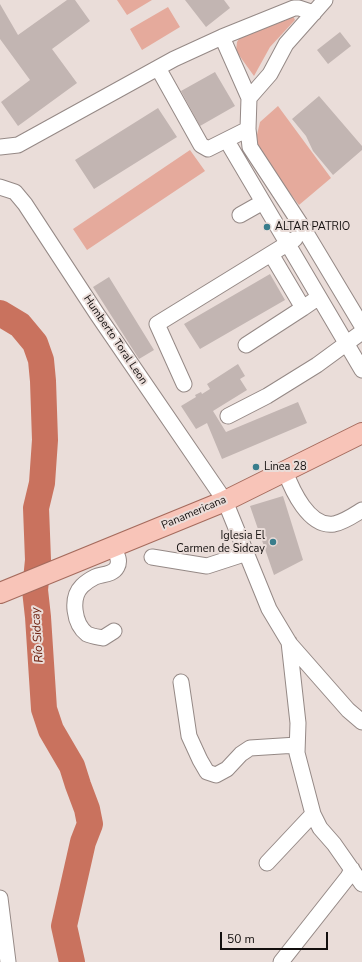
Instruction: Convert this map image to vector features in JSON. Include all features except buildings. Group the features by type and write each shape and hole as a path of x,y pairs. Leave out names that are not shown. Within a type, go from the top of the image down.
{"main road":[{"name":"Panamericana","path":"0,593 225,500 362,433"}],"street":[{"path":"249,98 270,74 286,44 325,0"},
{"path":"0,147 18,145 158,68 222,37 294,8 299,8 314,13"},
{"path":"222,37 249,98 248,129 250,147 305,231 362,326"},
{"path":"158,68 201,145 208,149 227,141 248,129"},
{"path":"227,141 362,370"},
{"name":"Humberto Toral Leon","path":"0,187 15,192 25,204 97,314 225,500 270,609 289,642"},
{"path":"240,215 263,202"},
{"path":"184,384 157,324 288,244 305,231"},
{"path":"271,254 303,308"},
{"path":"246,345 319,297"},
{"path":"228,416 268,396 317,365 362,332"},
{"path":"284,471 293,492 311,516 322,522 334,524 362,510"},
{"path":"113,547 119,561 118,567 114,571 95,577 82,586 75,596 76,616 88,635 102,638 114,631"},
{"path":"152,557 207,566 247,553"},
{"path":"289,642 348,710 362,722"},
{"path":"289,642 297,715 297,753 313,814 320,828 362,884"},
{"path":"180,682 189,736 207,772 216,775 227,769 241,754 250,748 297,745"},
{"path":"267,863 313,814"},
{"path":"281,962 348,877 352,869"},
{"path":"0,898 8,962"}],"shaded area":[{"path":"117,0 152,0 127,15"},
{"path":"168,7 180,27 142,50 130,29"},
{"path":"293,16 295,20 270,47 254,76 236,51 237,42 242,34"},
{"path":"278,106 331,178 299,205 264,159 255,143 260,122"},
{"path":"190,150 205,171 87,250 73,229"}],"waterway":[{"name":"Río Sidcay","path":"0,313 20,325 35,343 41,360 45,440 42,483 36,508 38,560 35,590 44,709 51,730 72,766 87,809 90,824 83,842 64,926 72,962"}],"place":[{"name":"ALTAR PATRIO","path":"267,227"},
{"name":"Linea 28","path":"256,467"},
{"name":"Iglesia El Carmen de Sidcay","path":"273,542"}]}
